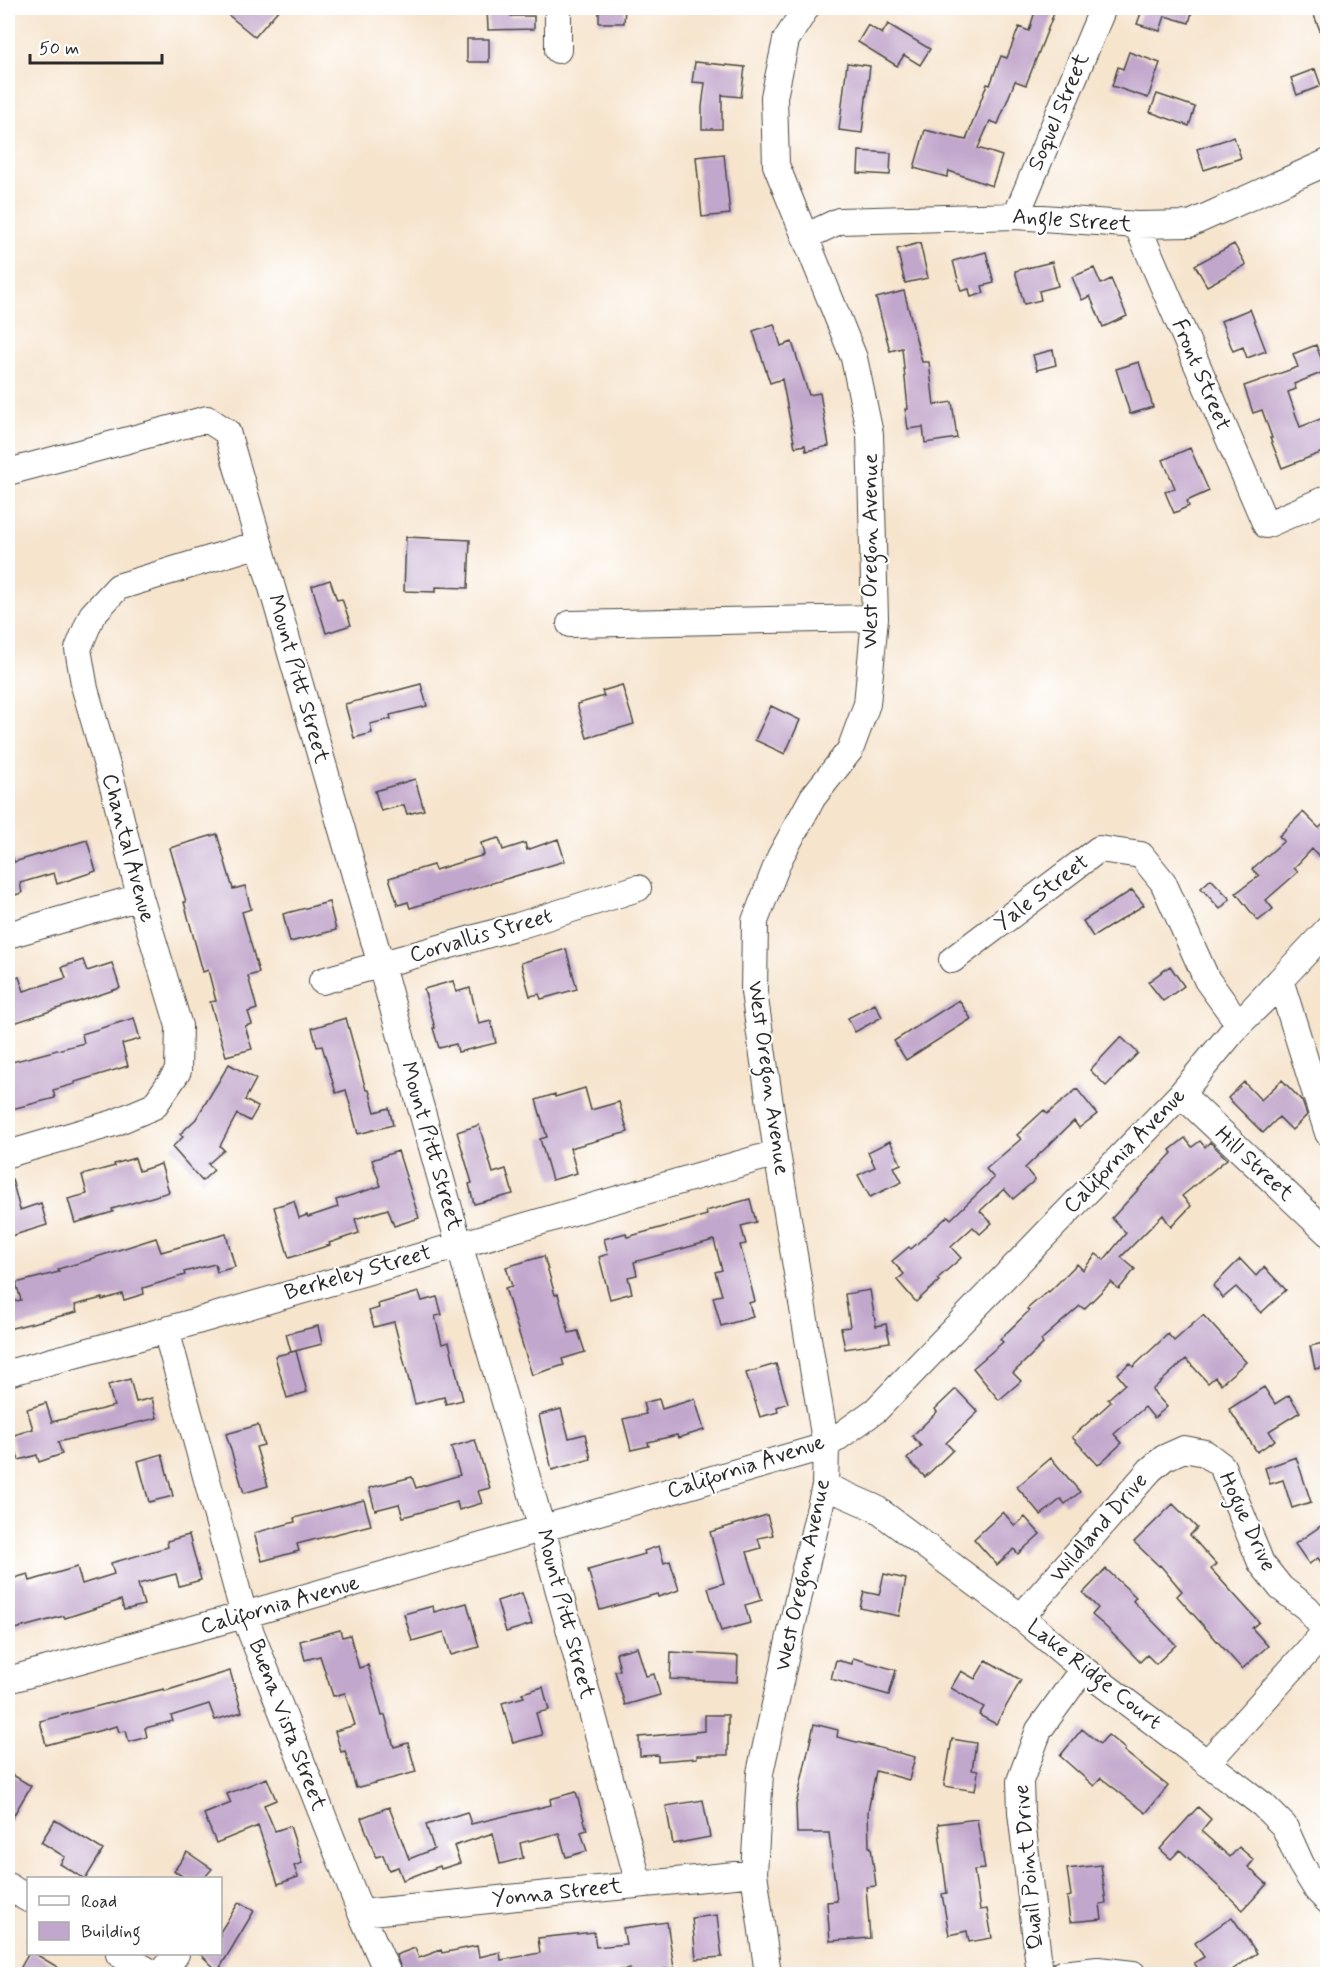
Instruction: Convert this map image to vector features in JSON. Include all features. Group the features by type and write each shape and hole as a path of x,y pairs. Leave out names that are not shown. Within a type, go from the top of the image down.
{"street":[{"path":"558,8 558,50"},
{"name":"West Oregon Avenue","path":"768,1974 754,1873 760,1773 825,1486 826,1446 777,1153 754,992 755,921 780,857 813,797 850,750 867,705 876,618 870,434 854,358 807,236 776,165 774,97 786,40 807,8"},
{"name":"Soquel Street","path":"1016,216 1103,8"},
{"name":"Angle Street","path":"807,236 839,221 1016,216 1137,225 1190,225 1328,162"},
{"name":"Front Street","path":"1137,225 1266,525 1328,498"},
{"name":"Mount Pitt Street","path":"8,472 207,419 227,432 542,1529 639,1884"},
{"name":"Chantal Avenue","path":"8,1154 114,1123 154,1106 178,1071 179,1026 140,897 114,790 85,689 78,650 92,615 118,587 259,544"},
{"path":"570,624 876,618"},
{"name":"Yale Street","path":"952,960 1099,849 1141,855 1163,882 1207,981 1239,1024"},
{"name":"Corvallis Street","path":"322,981 518,926 638,888"},
{"path":"8,935 140,897"},
{"name":"California Avenue","path":"8,1680 244,1616 826,1446 876,1410 1181,1094 1239,1024 1328,929"},
{"path":"1239,1024 1281,983 1328,1133"},
{"name":"Hill Street","path":"1181,1094 1328,1233"},
{"name":"Berkeley Street","path":"8,1373 166,1330 777,1153"},
{"name":"Buena Vista Street","path":"166,1330 244,1616 361,1913 388,1974"},
{"name":"Wildland Drive","path":"1022,1617 1150,1470 1164,1458 1184,1449"},
{"name":"Hogue Drive","path":"1184,1449 1205,1453 1222,1466 1261,1563 1281,1588 1307,1608 1327,1633"},
{"name":"Lake Ridge Court","path":"825,1486 875,1508 1022,1617 1083,1669 1263,1805 1284,1826 1301,1864 1317,1890 1328,1901"},
{"path":"1208,1763 1327,1633"},
{"name":"Quail Point Drive","path":"1040,1974 1020,1812 1020,1781 1039,1730 1083,1669"},
{"name":"Yonna Street","path":"361,1913 754,1873"},
{"path":"8,1886 27,1898"},
{"path":"122,1955 154,1974"},
{"path":"162,1974 175,1955"},
{"path":"1062,1974 1098,1970 1133,1974"}],"building":[{"path":"220,8 280,8 255,37"},
{"path":"487,8 510,8 511,16 534,16 534,29 488,30"},
{"path":"599,8 625,8 624,23 599,23"},
{"path":"1036,8 1056,8 1026,85 1015,81 998,124 990,121 978,148 1002,156 992,186 949,171 947,177 914,168 925,130 966,140 987,84 990,85 1001,56 1007,58 1019,27 1029,31"},
{"path":"1143,8 1193,8 1189,23 1165,16 1160,31 1137,24"},
{"path":"1311,8 1328,8 1328,48 1327,48"},
{"path":"888,24 930,49 920,65 904,55 897,66 858,42 868,25 882,34"},
{"path":"467,39 489,39 489,62 467,62"},
{"path":"1129,52 1160,63 1148,98 1112,86 1118,67 1123,69"},
{"path":"695,62 745,67 741,97 722,95 722,129 702,129 705,83 692,82"},
{"path":"847,63 870,66 862,133 839,130"},
{"path":"1315,69 1321,86 1297,95 1291,78"},
{"path":"1157,94 1195,107 1189,126 1150,112"},
{"path":"1234,137 1241,158 1204,170 1197,149"},
{"path":"859,151 891,153 890,175 858,173"},
{"path":"724,154 730,214 702,217 696,157"},
{"path":"920,243 928,278 905,283 897,249"},
{"path":"1234,244 1246,265 1207,286 1195,265"},
{"path":"986,252 994,283 982,286 984,293 971,297 969,289 961,291 953,261"},
{"path":"1052,262 1058,286 1039,291 1041,300 1024,304 1015,271"},
{"path":"1094,268 1101,284 1111,279 1127,316 1103,327 1090,296 1082,300 1072,277"},
{"path":"904,291 922,362 929,362 934,405 952,402 957,438 925,443 923,427 908,429 902,348 890,351 876,298"},
{"path":"1250,309 1266,351 1247,358 1243,347 1233,351 1221,321"},
{"path":"774,324 781,346 792,342 809,395 820,393 829,446 806,451 805,445 795,447 782,379 770,383 753,331"},
{"path":"1316,345 1326,371 1294,384 1296,389 1288,392 1300,427 1328,416 1328,450 1282,468 1262,410 1253,413 1244,386 1298,367 1293,354"},
{"path":"1053,350 1056,365 1037,370 1033,355"},
{"path":"1139,362 1153,407 1130,414 1116,369"},
{"path":"1190,448 1209,491 1187,501 1189,506 1174,513 1165,492 1175,488 1163,460"},
{"path":"406,537 470,540 468,588 436,587 436,592 404,591"},
{"path":"330,580 337,600 342,599 351,625 326,633 312,586"},
{"path":"421,684 427,706 390,715 391,719 370,724 372,733 354,738 345,704"},
{"path":"622,685 634,724 587,738 577,704 604,696 602,691"},
{"path":"771,706 800,720 785,754 755,740"},
{"path":"415,779 424,810 407,814 404,805 381,811 375,791"},
{"path":"1303,812 1319,828 1328,820 1328,848 1319,856 1312,849 1294,868 1298,872 1266,900 1273,909 1258,921 1236,893 1259,876 1252,869 1284,841 1279,836"},
{"path":"217,834 233,889 245,886 251,909 242,912 259,973 248,976 257,1009 248,1012 252,1024 245,1026 252,1049 226,1056 210,1002 216,1001 208,970 203,972 170,848"},
{"path":"499,838 503,850 525,843 527,850 558,839 565,861 410,908 408,902 398,905 389,878 433,865 435,870 484,855 481,843"},
{"path":"87,840 96,871 57,884 54,873 20,883 22,893 8,897 8,855 12,855 14,862"},
{"path":"1211,879 1230,899 1220,909 1201,888"},
{"path":"1132,890 1144,905 1093,937 1083,921"},
{"path":"329,902 336,930 290,942 283,914"},
{"path":"566,949 577,989 541,999 539,994 530,996 521,963"},
{"path":"83,960 87,971 112,963 120,988 8,1025 8,980 19,977 24,991 66,978 62,967"},
{"path":"1170,966 1184,986 1163,1001 1148,982"},
{"path":"453,981 456,992 470,988 479,1024 491,1021 496,1043 458,1052 456,1044 439,1048 424,989"},
{"path":"959,1000 971,1019 906,1060 894,1041"},
{"path":"875,1004 882,1017 855,1032 848,1018"},
{"path":"134,1018 140,1039 122,1044 128,1066 53,1090 55,1098 8,1110 8,1063 84,1043 82,1034"},
{"path":"346,1018 366,1090 369,1090 375,1112 389,1108 393,1125 358,1134 346,1090 336,1093 322,1046 317,1047 312,1028"},
{"path":"1121,1037 1138,1053 1106,1086 1090,1070"},
{"path":"229,1064 256,1079 245,1100 258,1107 250,1121 237,1114 220,1146 224,1150 208,1164 214,1170 202,1181 172,1147 183,1137 180,1134 196,1119"},
{"path":"1282,1080 1302,1101 1307,1115 1292,1130 1279,1117 1263,1133 1228,1098 1244,1082 1261,1100"},
{"path":"585,1088 591,1110 619,1102 628,1132 570,1148 577,1173 552,1180 540,1139 547,1137 536,1100"},
{"path":"1077,1089 1097,1114 1079,1128 1074,1121 1025,1168 1035,1180 1013,1199 1004,1189 980,1211 992,1223 980,1234 973,1227 951,1247 961,1258 916,1302 897,1280 904,1274 892,1261 909,1247 911,1249 948,1216 951,1219 994,1178 986,1169 1021,1139 1017,1135 1044,1110 1047,1114"},
{"path":"479,1125 493,1173 506,1169 513,1194 474,1204 469,1184 472,1183 457,1132"},
{"path":"1185,1138 1192,1147 1200,1141 1205,1147 1210,1142 1227,1159 1182,1196 1191,1206 1171,1227 1163,1215 1121,1257 1135,1269 1119,1289 1111,1282 1084,1309 1080,1306 1041,1340 1043,1344 1013,1373 1021,1381 999,1400 973,1368 1003,1342 1000,1339 1029,1311 1027,1309 1049,1292 1077,1264 1083,1270 1096,1254 1104,1260 1126,1233 1112,1218 1172,1153 1170,1150"},
{"path":"890,1141 901,1164 894,1167 902,1182 870,1197 858,1175 875,1167 868,1152"},
{"path":"398,1151 419,1218 394,1226 388,1209 355,1219 359,1233 289,1258 274,1207 294,1201 299,1218 338,1207 336,1200 381,1186 372,1160"},
{"path":"135,1158 139,1171 161,1164 169,1192 75,1223 68,1199 87,1194 82,1175"},
{"path":"8,1179 12,1179 20,1210 41,1203 47,1225 8,1237"},
{"path":"750,1199 756,1222 741,1226 746,1244 740,1245 755,1301 749,1303 753,1317 721,1326 713,1297 722,1295 715,1272 722,1270 714,1240 634,1262 637,1275 628,1277 632,1293 610,1299 599,1257 608,1254 604,1239 626,1233 627,1237 707,1215 706,1211"},
{"path":"226,1234 235,1267 217,1272 215,1264 184,1272 185,1275 143,1288 144,1294 124,1300 122,1294 102,1300 102,1298 75,1305 77,1312 8,1329 8,1303 21,1300 16,1283 59,1272 58,1269 156,1238 161,1252"},
{"path":"544,1256 569,1333 578,1331 585,1352 562,1359 564,1365 532,1375 505,1288 512,1286 506,1267"},
{"path":"1240,1259 1256,1276 1264,1267 1286,1290 1261,1313 1236,1287 1223,1298 1213,1286"},
{"path":"870,1290 876,1326 886,1324 890,1342 845,1349 841,1328 850,1327 845,1294"},
{"path":"419,1292 422,1301 437,1297 442,1315 435,1316 442,1344 449,1342 463,1400 446,1404 444,1397 415,1404 394,1322 374,1327 369,1311 379,1308 378,1304"},
{"path":"1203,1315 1246,1362 1221,1384 1215,1377 1208,1383 1186,1359 1152,1390 1167,1407 1154,1418 1145,1407 1114,1434 1122,1443 1098,1465 1072,1437 1111,1402 1108,1399 1125,1384 1117,1374 1130,1363 1133,1367 1168,1334 1174,1341"},
{"path":"318,1326 322,1344 291,1352 286,1334"},
{"path":"1328,1342 1328,1366 1315,1369 1310,1346"},
{"path":"296,1351 307,1392 287,1398 275,1356"},
{"path":"776,1364 788,1403 777,1407 778,1412 760,1417 746,1373"},
{"path":"130,1379 136,1402 152,1398 157,1418 58,1442 62,1454 39,1462 37,1455 19,1460 11,1436 33,1429 27,1409 46,1403 52,1422 114,1406 108,1385"},
{"path":"1264,1387 1275,1404 1289,1395 1300,1412 1269,1431 1275,1440 1257,1452 1229,1409"},
{"path":"956,1389 978,1412 946,1443 953,1450 925,1477 907,1459 921,1446 912,1436 937,1412 935,1409"},
{"path":"659,1399 662,1409 695,1399 704,1430 678,1438 677,1435 648,1442 649,1446 631,1450 623,1419 646,1414 643,1403"},
{"path":"561,1409 569,1438 585,1434 591,1459 552,1470 539,1415"},
{"path":"258,1425 264,1445 256,1447 268,1486 244,1493 226,1434"},
{"path":"475,1440 490,1488 478,1491 482,1503 459,1510 457,1502 403,1517 399,1504 375,1510 369,1488 412,1477 416,1488 460,1475 451,1447"},
{"path":"162,1454 173,1496 149,1502 138,1461"},
{"path":"1296,1457 1311,1502 1292,1508 1283,1480 1270,1484 1265,1468"},
{"path":"1051,1458 1080,1492 1065,1504 1061,1499 1041,1515 1017,1487"},
{"path":"364,1500 371,1525 297,1544 299,1551 262,1561 254,1533 295,1522 294,1518"},
{"path":"1173,1504 1197,1528 1190,1535 1216,1564 1211,1569 1259,1622 1252,1628 1268,1646 1242,1669 1177,1596 1182,1591 1160,1565 1134,1542"},
{"path":"1003,1512 1015,1526 1025,1517 1040,1534 1018,1554 1014,1549 997,1565 974,1539"},
{"path":"767,1515 773,1535 758,1538 761,1548 747,1552 762,1600 745,1605 750,1623 721,1631 708,1588 724,1583 710,1532"},
{"path":"1328,1521 1328,1572 1318,1558 1309,1564 1295,1544"},
{"path":"189,1535 201,1580 179,1586 176,1574 138,1584 144,1605 124,1610 121,1600 65,1618 64,1616 8,1631 8,1580 28,1574 30,1581 77,1567 82,1584 114,1574 111,1563 168,1547 167,1541"},
{"path":"659,1546 664,1563 670,1561 679,1590 600,1610 588,1570 645,1554 644,1551"},
{"path":"1106,1569 1136,1597 1133,1601 1176,1645 1156,1664 1147,1655 1140,1662 1092,1615 1098,1608 1083,1593"},
{"path":"884,1574 906,1579 899,1616 860,1608 864,1592 879,1595"},
{"path":"522,1593 532,1624 506,1632 497,1601"},
{"path":"467,1603 479,1647 451,1655 444,1632 412,1641 404,1614 433,1606 434,1612"},
{"path":"340,1630 342,1637 350,1635 359,1668 368,1665 382,1716 385,1715 394,1747 408,1743 416,1772 356,1788 345,1751 341,1752 335,1731 355,1725 345,1693 333,1696 320,1656 305,1660 300,1641"},
{"path":"637,1647 646,1676 654,1674 660,1695 625,1705 615,1671 620,1670 616,1653"},
{"path":"671,1652 738,1656 737,1682 670,1679"},
{"path":"853,1658 896,1670 889,1695 831,1679 836,1660 852,1664"},
{"path":"986,1660 1021,1680 996,1724 979,1715 984,1707 951,1688 961,1671 975,1679"},
{"path":"230,1671 242,1712 215,1720 209,1704 171,1716 173,1721 145,1728 147,1737 129,1742 126,1731 119,1732 117,1726 46,1745 40,1721 164,1689 165,1691"},
{"path":"543,1687 549,1710 536,1713 542,1735 513,1743 502,1703 524,1697 522,1693"},
{"path":"705,1715 728,1715 728,1755 697,1755 697,1758 658,1761 658,1755 640,1756 639,1737 705,1731"},
{"path":"814,1724 838,1730 837,1737 915,1757 909,1780 876,1771 868,1811 869,1847 871,1847 876,1886 866,1887 870,1938 830,1941 827,1902 837,1901 829,1833 797,1833 796,1805"},
{"path":"1082,1729 1100,1744 1108,1735 1125,1749 1124,1751 1168,1786 1146,1813 1101,1778 1094,1786 1060,1756"},
{"path":"952,1739 976,1743 972,1770 978,1771 975,1791 944,1786"},
{"path":"8,1772 31,1786 8,1825"},
{"path":"267,1778 276,1800 264,1805 275,1831 290,1826 302,1863 294,1866 298,1877 278,1884 258,1826 216,1843 204,1814 231,1803 227,1794"},
{"path":"576,1792 587,1830 581,1832 587,1851 566,1857 559,1833 520,1843 523,1858 500,1864 493,1833 454,1846 460,1863 441,1869 440,1866 403,1880 398,1867 389,1870 383,1855 376,1857 361,1818 389,1807 409,1859 434,1849 426,1825 467,1812 471,1824 551,1805 550,1799"},
{"path":"703,1800 710,1837 673,1844 666,1806"},
{"path":"1198,1807 1211,1819 1201,1831 1230,1857 1239,1847 1254,1860 1248,1867 1267,1884 1243,1910 1180,1850 1171,1859 1160,1849"},
{"path":"977,1819 985,1869 974,1870 980,1910 987,1909 992,1938 969,1942 967,1931 949,1935 942,1894 947,1893 938,1824"},
{"path":"55,1820 103,1850 87,1877 81,1877 60,1864 65,1857 41,1842"},
{"path":"187,1852 212,1869 205,1877 183,1877 174,1871"},
{"path":"1101,1865 1106,1903 1100,1904 1102,1919 1070,1922 1067,1897 1071,1896 1067,1869"},
{"path":"239,1902 254,1911 218,1971 201,1955 222,1955 222,1929"},
{"path":"717,1915 722,1957 696,1959 692,1918"},
{"path":"1232,1917 1257,1953 1226,1974 1202,1974 1194,1963 1204,1957 1195,1943"},
{"path":"667,1922 674,1968 631,1974 630,1969 590,1974 403,1974 396,1955 415,1948 419,1958 441,1950 442,1953 477,1946 479,1957 500,1952 501,1960 540,1953 538,1938 594,1932 596,1947 626,1944 623,1928"},
{"path":"28,1955 37,1955 69,1974 17,1974"}]}
